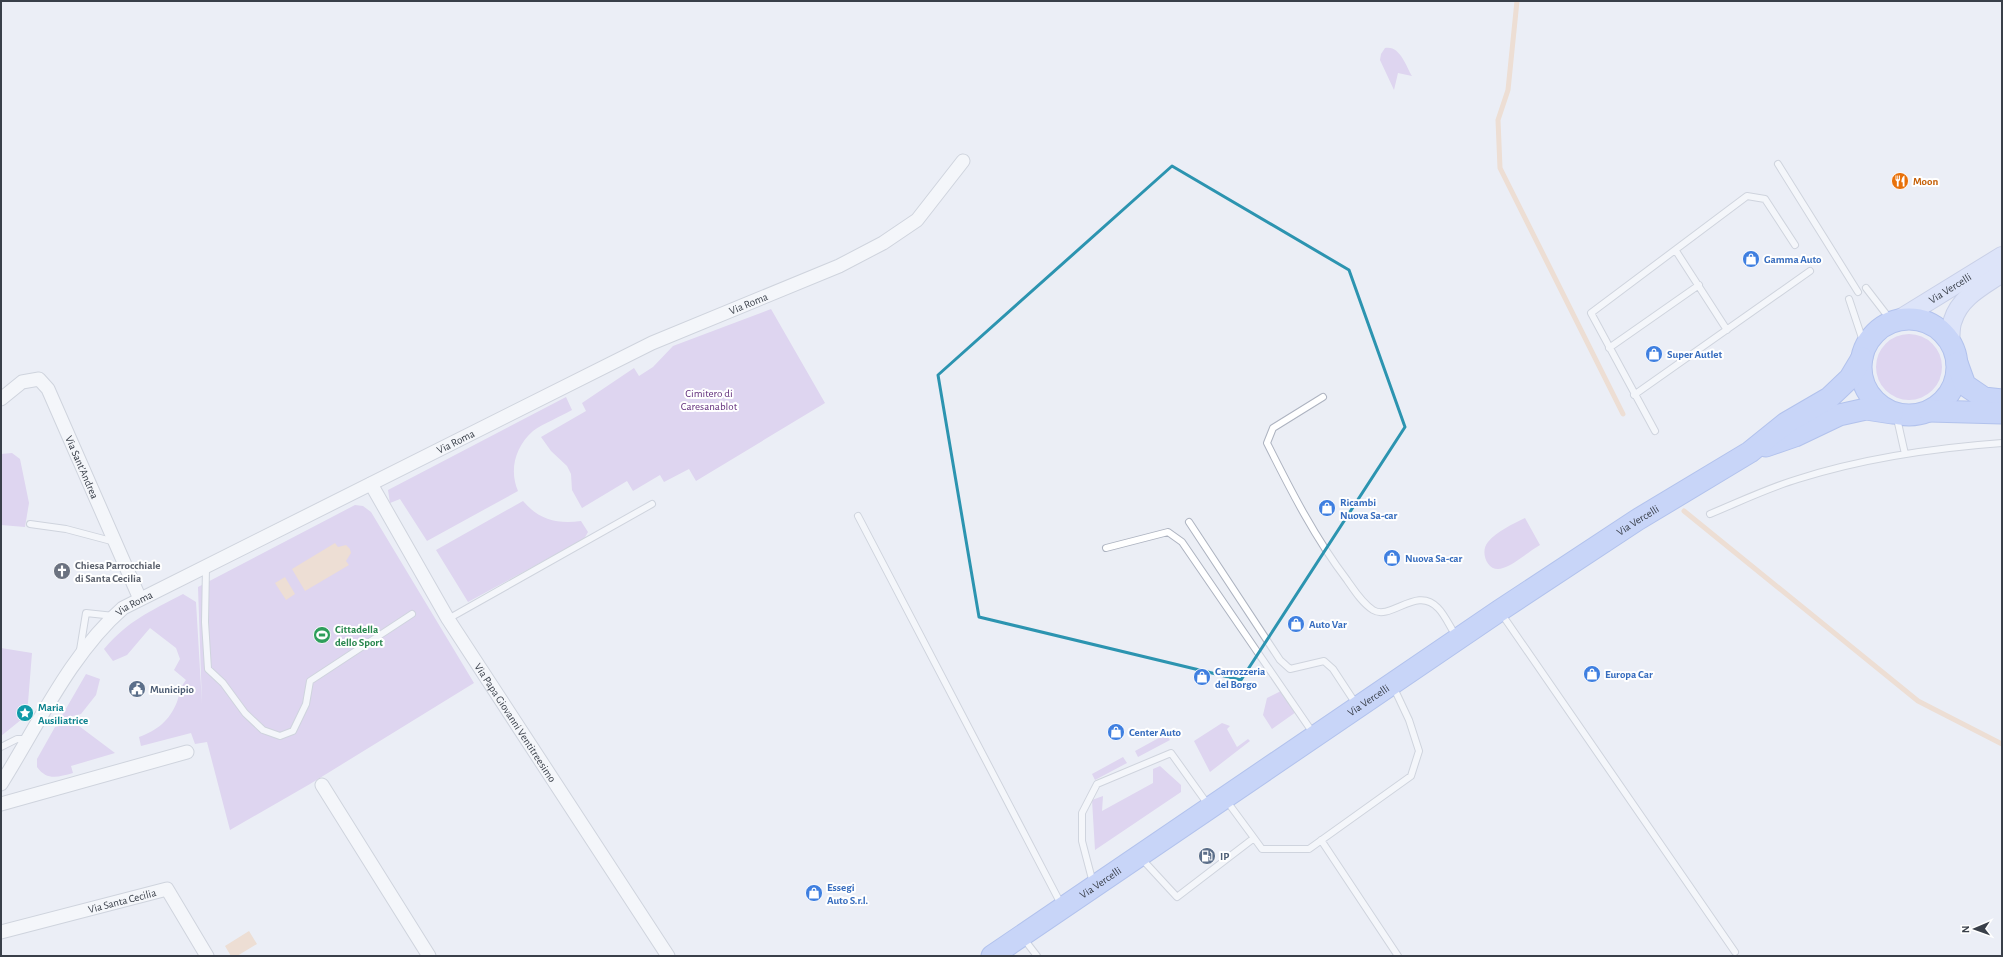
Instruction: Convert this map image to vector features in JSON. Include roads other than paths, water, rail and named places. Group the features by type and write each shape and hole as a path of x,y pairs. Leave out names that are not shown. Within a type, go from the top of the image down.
{"main road":[{"name":"Via Vercelli","path":"1895,322 2002,256"},
{"name":"Via Vercelli","path":"1950,342 1952,320 1961,303 2002,273"},
{"path":"2002,400 1984,398 1965,385 1950,342 1936,327 1924,322 1911,319 1895,322 1883,327 1871,337 1864,353 1862,379 1869,394 1882,408 1896,414 1913,416 1929,412 2002,413"},
{"name":"Via Vercelli","path":"992,956 1499,611 1637,520 1750,452 1786,424 1829,398 1850,378 1864,353"},
{"path":"1929,412 1941,404 1950,392 1956,380 1957,363"},
{"name":"Via Vercelli","path":"1750,452 1795,436 1839,415 1866,409 1896,414"}],"street":[{"name":"Via Roma","path":"1,784 86,646 123,608 652,343 839,266 883,243 917,220 963,161"},
{"name":"Via Sant'Andrea","path":"1,399 22,382 39,379 48,389 140,599"},
{"name":"Via Papa Giovanni Ventitreesimo","path":"370,484 448,619 668,956"},
{"path":"1,804 187,752"},
{"path":"322,785 429,956"},
{"name":"Via Santa Cecilia","path":"1,932 167,889 207,956"}],"lane":[{"path":"1778,164 1858,292"},
{"path":"1655,431 1634,395 1591,313 1748,196 1765,199 1794,245"},
{"path":"1676,251 1728,330"},
{"path":"1634,395 1810,271"},
{"path":"1609,348 1698,285"},
{"path":"1866,288 1895,322"},
{"path":"1849,299 1864,353"},
{"path":"1323,397 1273,428 1267,443 1289,488 1328,555 1361,600 1374,610 1383,612 1416,600 1428,601 1438,607 1457,639"},
{"path":"1896,414 1904,454"},
{"path":"1710,514 1797,479 1847,465 1904,454 2002,443"},
{"path":"448,619 652,504"},
{"path":"858,516 1062,908"},
{"path":"1189,522 1280,660 1290,668 1324,662 1333,669 1358,707"},
{"path":"30,524 66,529 116,543"},
{"path":"1106,548 1168,532 1182,542 1316,736"},
{"path":"206,566 205,622 208,669 223,683 245,713 264,730 280,736 293,731 306,704 310,681 412,614"},
{"path":"1499,611 1735,952"},
{"path":"79,658 86,613 114,616"},
{"path":"1094,886 1082,841 1082,813 1097,784 1171,753 1217,802 1254,838 1262,849 1309,849 1411,776 1419,751 1409,720 1392,684"},
{"path":"1,747 17,739 29,739"},
{"path":"1139,855 1177,897 1254,838"},
{"path":"1321,840 1398,956"},
{"path":"1021,936 1037,956"}],"waterway":[{"path":"1517,1 1508,90 1498,120 1500,168 1623,414"},
{"path":"1684,511 1918,701 2002,744"}],"place":[{"name":"Moon","path":"1900,181"},
{"name":"Gamma Auto","path":"1751,259"},
{"name":"Super Autlet","path":"1654,354"},
{"name":"Ricambi Nuova Sa-car","path":"1327,508"},
{"name":"Nuova Sa-car","path":"1392,558"},
{"name":"Chiesa Parrocchiale di Santa Cecilia","path":"62,571"},
{"name":"Auto Var","path":"1296,624"},
{"name":"Cittadella dello Sport","path":"322,635"},
{"name":"Europa Car","path":"1592,674"},
{"name":"Carrozzeria del Borgo","path":"1202,677"},
{"name":"Municipio","path":"137,689"},
{"name":"Maria Ausiliatrice","path":"25,713"},
{"name":"Center Auto","path":"1116,732"},
{"name":"IP","path":"1207,856"},
{"name":"Essegi Auto S.r.l.","path":"814,893"}],"park label":[{"name":"Cimitero di Caresanablot","path":"709,399"}]}
